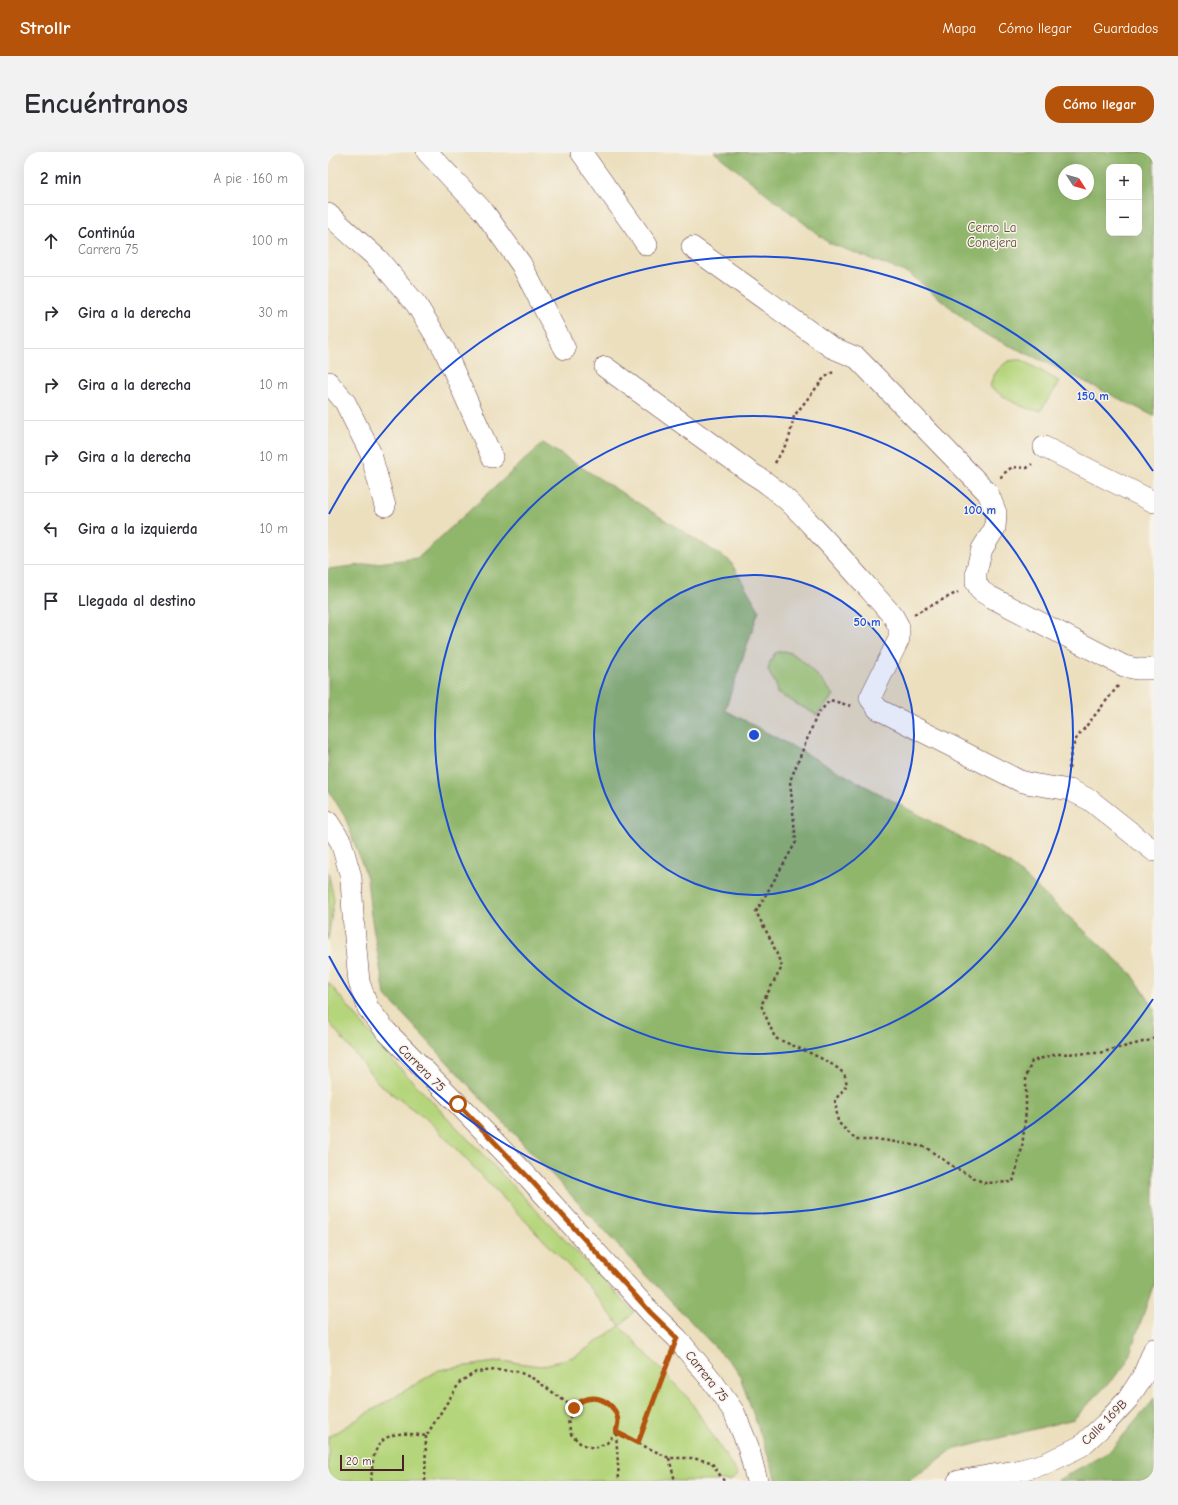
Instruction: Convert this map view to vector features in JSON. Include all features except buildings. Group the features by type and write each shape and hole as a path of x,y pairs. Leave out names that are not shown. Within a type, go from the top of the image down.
{"street":[{"path":"426,152 484,212 521,264 565,349"},
{"path":"581,152 647,245"},
{"path":"328,214 378,259 416,304 444,349 492,457"},
{"path":"692,247 831,347 857,358 988,493 996,513 995,528 982,549 976,572 976,582 981,591 1124,666 1137,669 1154,669"},
{"path":"605,367 787,499 893,616 900,627 899,639 870,698 878,709 1020,781 1070,790 1090,800 1154,851"},
{"path":"328,382 345,402 371,454 385,506"},
{"path":"1044,447 1154,502"},
{"name":"Carrera 75","path":"328,822 341,842 351,877 352,915 359,982 368,1008 386,1031 529,1178 651,1313 677,1338 713,1382 734,1412 748,1446 756,1481"},
{"name":"Calle 169B","path":"958,1481 1021,1470 1047,1463 1081,1446 1105,1424 1128,1399 1144,1376 1154,1349"}],"path":[{"path":"764,481 789,439 794,416 824,378 857,358"},
{"path":"988,493 999,484 1002,475 1012,467 1027,468 1037,459 1044,447"},
{"path":"893,616 912,615 976,582"},
{"path":"1070,790 1068,771 1071,752 1076,739 1119,683 1124,666"},
{"path":"830,700 817,715 790,781 796,842 756,912 772,942 782,967 761,1005 775,1038 808,1052 838,1068 845,1075 847,1085 835,1100 838,1122 856,1140 884,1140 924,1147 954,1167 984,1182 1013,1182 1022,1148 1026,1111 1026,1077 1032,1061 1057,1054 1099,1053 1154,1038"},
{"path":"638,1443 677,1338"},
{"path":"426,1481 426,1436 460,1382 476,1372 495,1370 517,1371 536,1380 574,1408"},
{"path":"616,1432 608,1443 594,1448 580,1444 571,1434 568,1420 574,1408 583,1400 595,1398 606,1401 615,1409 618,1421 616,1432 619,1481"},
{"path":"616,1432 669,1458 692,1458 711,1462 724,1481"},
{"path":"371,1481 375,1452 381,1442 395,1434 426,1436"},
{"path":"669,1458 675,1481"}],"green space":[{"name":"Cerro La Conejera","path":"714,152 1154,152 1154,416 1045,362 980,332 910,274 829,243"},
{"path":"1022,360 1060,382 1040,411 1026,408 1008,399 990,387 994,375 1002,366 1009,361"},
{"path":"543,443 730,561 759,610 725,710 1013,866 1132,974 1154,1008 1154,1283 1126,1365 1074,1419 952,1450 909,1481 777,1481 738,1371 608,1235 385,995 371,915 367,878 345,817 328,789 328,569 418,558"},
{"path":"784,651 791,653 805,663 834,695 817,715 777,693 776,684 768,671 770,662 775,653"},
{"path":"328,872 334,899 328,940"},
{"path":"328,982 395,1063 634,1312 620,1326 588,1286 430,1122 380,1085 328,1021"},
{"path":"620,1326 689,1399 738,1475 730,1481 328,1481 328,1437 439,1370 502,1361 541,1366 576,1356"},
{"path":"1154,1397 1154,1481 1056,1481 1109,1452 1152,1402"}],"route":[{"path":"458,1104 529,1178 651,1313 677,1338 638,1443 616,1432 618,1421 615,1409 606,1401 595,1398 583,1400 574,1408"}]}
